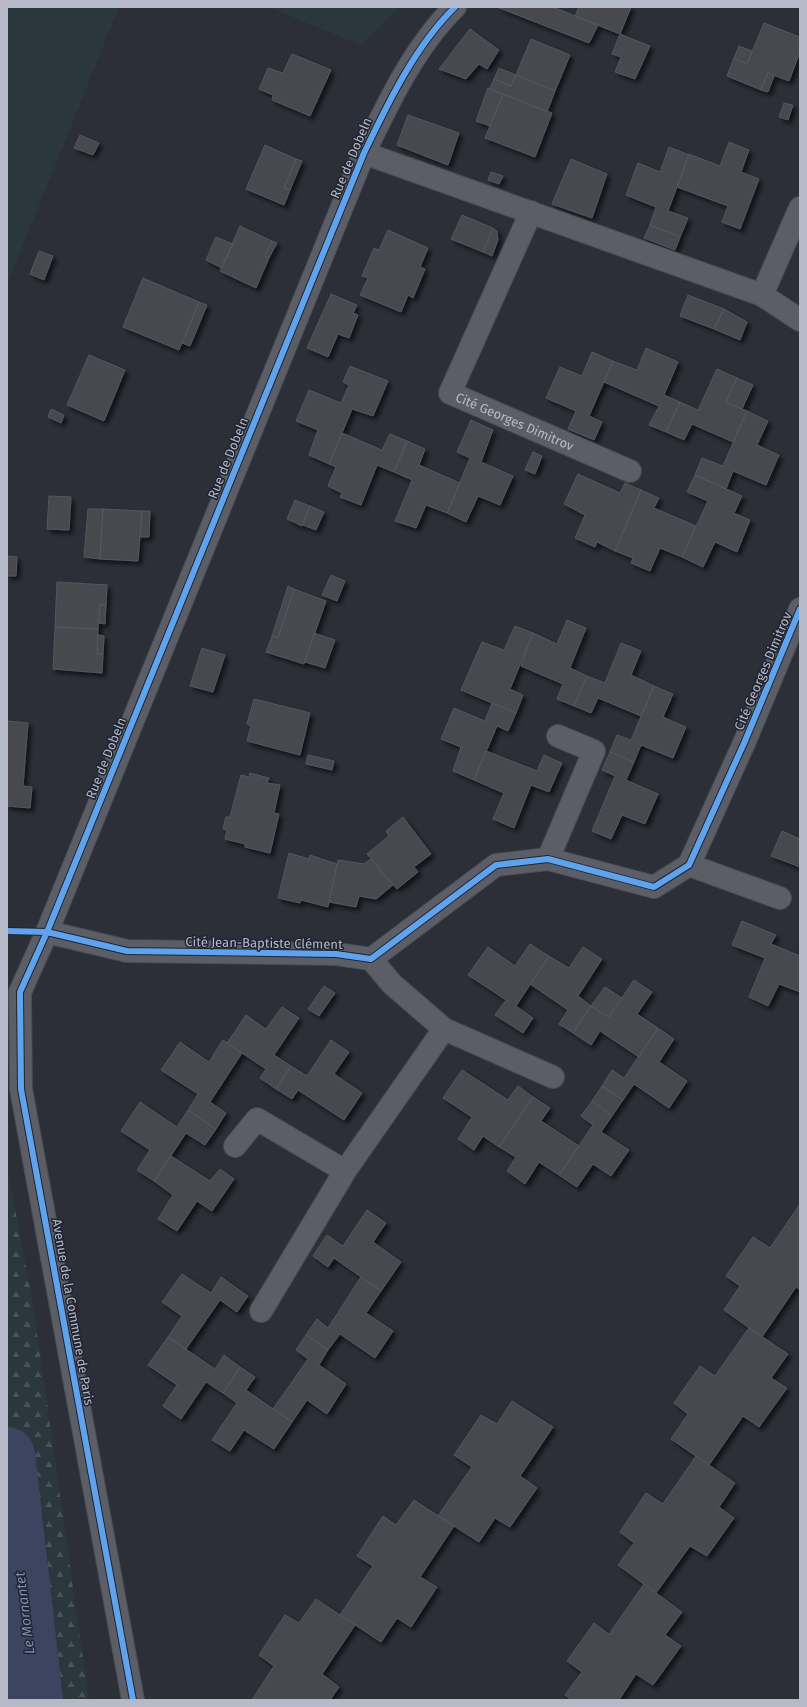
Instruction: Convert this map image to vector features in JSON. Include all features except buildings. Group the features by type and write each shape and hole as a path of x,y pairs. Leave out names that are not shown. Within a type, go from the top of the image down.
{"street":[{"name":"Rue de Dobeln","path":"47,932 364,153 392,93 440,21 455,7"},
{"path":"364,153 762,294 800,320"},
{"path":"762,294 800,208"},
{"name":"Cité Georges Dimitrov","path":"531,212 450,393 630,471"},
{"name":"Cité Georges Dimitrov","path":"690,865 745,741 800,609"},
{"path":"548,859 594,751 558,736"},
{"path":"553,1077 444,1030 392,984 371,959 496,865 548,859 654,887 690,865 780,898"},
{"name":"Cité Jean-Baptiste Clément","path":"47,932 127,951 336,954 371,959"},
{"name":"Avenue de la Commune de Paris","path":"47,932 20,992 20,1089 133,1700"},
{"path":"261,1311 345,1171 444,1030"},
{"path":"235,1146 257,1119 345,1171"}],"green space":[{"path":"7,7 119,7 7,285"},
{"path":"268,7 399,7 361,45"},
{"path":"7,1166 32,1298 89,1700 7,1700"}],"waterway":[{"name":"Le Mornantet","path":"7,1455 35,1700"}],"cycle path":[{"path":"133,1700 21,1089 20,992 47,932 364,153 393,95 415,57 427,39 455,7"},
{"path":"7,931 47,932 127,951 336,954 371,959 496,865 548,859 654,887 689,865 745,741 800,609"}]}
